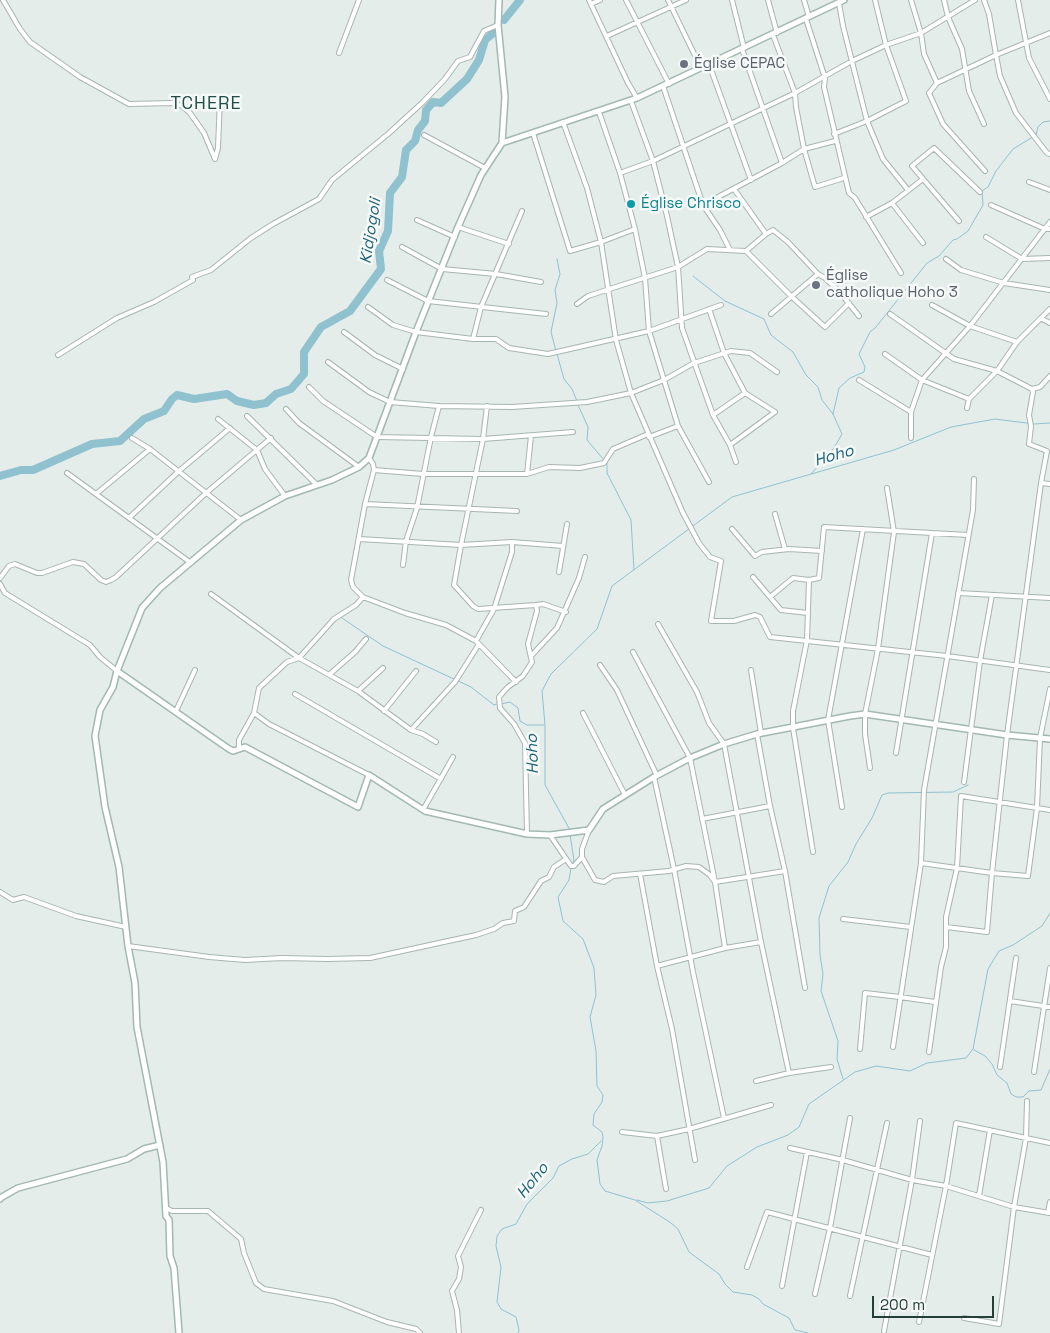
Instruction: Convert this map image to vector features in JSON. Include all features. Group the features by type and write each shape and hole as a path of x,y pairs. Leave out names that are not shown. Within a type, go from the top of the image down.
{"street":[{"path":"3,0 30,42 87,81 129,104 174,103 182,106 190,113 204,134 215,159 218,148 220,98"},
{"path":"339,53 359,0"},
{"path":"178,1333 174,1268 170,1256 169,1220 166,1216 163,1162 137,1027 135,983 128,946 118,867 105,807 95,736 100,710 113,687 142,608 160,588 241,520 285,496 318,485 359,467 369,458 458,227 485,168 502,143 505,97 498,25 499,0"},
{"path":"600,0 590,2 637,98"},
{"path":"626,0 666,85 703,205 730,250"},
{"path":"668,0 701,68"},
{"path":"607,36 686,0"},
{"path":"732,0 743,48 782,163"},
{"path":"768,0 775,34 795,93 804,149 815,187 844,178"},
{"path":"804,0 807,18 824,78 824,87 834,134 849,193 855,198 900,273"},
{"path":"834,134 867,121 906,101 886,45 875,0"},
{"path":"910,0 921,33 924,54 937,83"},
{"path":"944,0 948,17 962,49 969,91 984,124"},
{"path":"620,173 653,161 795,93 852,61 886,45 921,33 975,0"},
{"path":"984,0 989,14 1000,76 1016,113 1047,153 1050,154"},
{"path":"1018,0 1029,58 1050,99"},
{"path":"502,143 631,101 841,1 852,61 867,121 883,158 908,190"},
{"path":"58,355 117,318 154,302 193,280 192,277 211,270 251,238 319,199 332,180 422,103 445,79 458,61 470,57 484,31 498,25"},
{"path":"985,171 943,124 929,93 937,83 1050,32"},
{"path":"709,64 751,180"},
{"path":"631,101 653,161 667,216 678,267 682,328 713,415 730,445 736,462"},
{"path":"599,112 620,173 635,229 645,278 649,331 678,426 709,482"},
{"path":"564,122 587,188 601,242 616,340 631,393 683,513 699,543 710,557 721,561 711,621 734,621 755,615 760,618 770,637 948,656 1050,670"},
{"path":"532,133 570,251 635,229"},
{"path":"424,135 485,168"},
{"path":"703,205 782,163 804,149 836,141"},
{"path":"959,221 912,166 934,148 980,192"},
{"path":"866,217 892,203 923,179"},
{"path":"1028,182 1050,190"},
{"path":"734,189 766,234"},
{"path":"892,203 923,244"},
{"path":"991,205 1048,229"},
{"path":"473,339 481,307 522,211"},
{"path":"417,220 455,237"},
{"path":"911,438 911,412 922,380 970,326 1022,258 1048,229 1050,222"},
{"path":"458,227 508,244"},
{"path":"746,251 773,230 788,242 818,274 826,278 859,316"},
{"path":"986,237 1022,258 1050,258"},
{"path":"402,247 442,269 496,274 541,282"},
{"path":"577,304 588,296 678,267 707,249 746,251 825,327 849,303"},
{"path":"946,259 961,270 1004,282 1050,290"},
{"path":"771,314 818,274"},
{"path":"387,280 428,301 546,314"},
{"path":"368,308 393,325 416,332 473,339 496,339 509,348 548,354 649,331 721,305"},
{"path":"932,305 970,326 1017,342"},
{"path":"709,309 724,353 745,393 774,412 730,445"},
{"path":"966,408 969,399 997,371 1017,342 1050,309"},
{"path":"890,314 954,359 997,371 1032,389 1040,387 1050,376"},
{"path":"1042,319 1050,323"},
{"path":"344,332 375,356 403,369"},
{"path":"328,362 369,392 390,402 439,406 512,407 587,402 631,393 664,380 694,363 731,351 750,353 777,372"},
{"path":"885,354 922,380 969,399"},
{"path":"859,380 911,412"},
{"path":"309,387 323,401 377,437 483,439 573,432"},
{"path":"946,927 987,932 1007,735 1047,451 1029,444 1031,425 1029,415 1032,389"},
{"path":"713,415 745,393"},
{"path":"403,565 406,541 417,508 439,406"},
{"path":"487,406 483,439 460,545 454,585 478,609 543,604 566,612"},
{"path":"286,409 299,423 359,467"},
{"path":"247,416 318,485"},
{"path":"218,419 257,450 265,469 285,496"},
{"path":"374,470 423,474 527,474 550,467 580,468 605,461 613,450 648,435 678,426"},
{"path":"129,518 179,471 230,428"},
{"path":"527,474 531,436"},
{"path":"132,438 150,448 241,520"},
{"path":"0,578 9,566 15,564 37,573 42,573 73,562 84,564 106,582 116,577 206,493 271,438"},
{"path":"96,494 150,448"},
{"path":"369,458 374,464 374,470 365,504 351,580 353,587 363,597 446,625 478,642 516,682"},
{"path":"67,473 191,562"},
{"path":"893,1047 921,863 924,792 972,510 974,479"},
{"path":"1041,484 1050,484"},
{"path":"870,768 865,734 865,714 878,649 894,532 887,488"},
{"path":"365,504 417,508 516,511"},
{"path":"775,514 786,549"},
{"path":"558,572 567,524"},
{"path":"770,597 794,578 809,580 819,578 824,527 968,535"},
{"path":"732,529 755,556 762,552 786,549 822,551"},
{"path":"842,807 828,720 864,529"},
{"path":"896,752 932,533"},
{"path":"359,539 460,545 512,542 563,546"},
{"path":"411,730 455,682 478,642 494,609 512,552 512,542"},
{"path":"531,656 557,628 566,612 580,578 586,557"},
{"path":"753,577 781,610 808,614"},
{"path":"809,580 807,640 793,711 793,728 813,852"},
{"path":"0,584 5,593 90,645 100,657 118,671 229,749 233,751 245,747 358,807 369,775"},
{"path":"958,593 1050,598"},
{"path":"211,594 299,658 358,690 411,730 424,734 436,742"},
{"path":"964,782 980,661 992,595"},
{"path":"239,748 239,740 254,713 258,688 287,662 299,658 334,619 356,605 363,597"},
{"path":"527,834 525,743 514,724 500,708 499,697 508,687 523,676 532,662 528,644 537,611 536,605"},
{"path":"658,624 696,692 709,723 724,744 761,942 789,1073"},
{"path":"330,674 355,652 366,639"},
{"path":"634,652 690,758 726,948"},
{"path":"600,665 617,690 655,776 692,958 693,972 724,1118"},
{"path":"358,690 383,668"},
{"path":"176,711 195,670"},
{"path":"752,670 770,806 785,871 805,988"},
{"path":"384,711 416,671"},
{"path":"921,863 1028,876 1037,808 1040,738 1050,689"},
{"path":"295,694 441,779"},
{"path":"254,713 269,724 369,775 423,810 527,834 550,835 589,830"},
{"path":"583,713 625,795"},
{"path":"715,882 710,875 699,867 686,866 669,872 613,876 604,882 596,880 582,857 582,849 589,830 603,808 655,776 690,758 724,744 759,734 865,714 1007,735 1050,739"},
{"path":"423,810 453,757"},
{"path":"929,1052 940,967 946,947 946,917 957,868 961,796 1050,810"},
{"path":"702,819 770,806"},
{"path":"550,835 572,866 582,857"},
{"path":"128,946 245,960 370,958 476,935 494,930 503,922 514,921 515,911 524,907 541,881 549,876 554,867 566,860"},
{"path":"715,882 785,871"},
{"path":"640,874 657,966 672,1029 695,1160"},
{"path":"0,892 13,900 24,897 76,916 126,927"},
{"path":"843,919 912,927"},
{"path":"657,966 726,948 761,942"},
{"path":"1000,1067 1016,958"},
{"path":"1034,1072 1050,968"},
{"path":"860,1049 865,993 935,1002"},
{"path":"1010,1001 1050,1007"},
{"path":"756,1081 789,1073 831,1067"},
{"path":"964,1318 999,1324 1014,1207 1026,1138 1027,1101"},
{"path":"622,1132 657,1136 689,1129 771,1105"},
{"path":"815,1294 830,1228 850,1118"},
{"path":"884,1331 912,1180 920,1121"},
{"path":"850,1296 887,1123"},
{"path":"918,1322 946,1186 956,1123 1050,1143"},
{"path":"979,1196 990,1130"},
{"path":"657,1136 666,1189"},
{"path":"0,1199 18,1188 127,1159 144,1149 160,1145"},
{"path":"790,1148 843,1160 912,1180 946,1186 1014,1207 1049,1213 1050,1202"},
{"path":"782,1286 808,1152"},
{"path":"166,1208 172,1211 208,1211 241,1239 244,1253 256,1283 264,1289 333,1301 387,1322 416,1329 420,1333"},
{"path":"458,1333 457,1310 452,1291 459,1279 460,1267 458,1256 481,1210"},
{"path":"748,1267 767,1212 900,1245 932,1255"}],"waterway":[{"name":"Kidjogoli","path":"504,20 520,0"},
{"name":"Kidjogoli","path":"0,476 21,470 33,470 92,444 120,441 144,419 164,411 177,395 194,399 227,394 237,401 254,405 266,403 276,394 291,389 304,374 304,352 321,327 350,311 381,269 379,251 388,231 390,193 402,177 406,150 415,141 418,130 425,121 426,110 433,102 441,103 467,79 479,60 485,40 496,31"},
{"path":"833,414 839,388 850,378 864,372 865,367 859,354 870,332 927,263 939,256 953,240 968,231 983,205 982,191 988,187 996,171 1013,149 1036,135 1038,127 1043,122 1050,121"},
{"path":"556,351 551,332 557,303 555,290 560,274 557,259"},
{"path":"693,276 725,301 764,319 771,335 793,352 806,375 818,387 822,400 833,414 842,434 834,448 811,474"},
{"path":"557,354 564,379 572,389 577,401"},
{"path":"578,405 588,427 587,440 604,460"},
{"name":"Hoho","path":"570,830 545,785 545,725 542,691 551,674 597,629 612,586 732,497 894,450 951,427 995,419 1034,424 1050,423"},
{"path":"607,463 607,473 631,520 634,570"},
{"path":"342,618 383,646 471,687 494,705 497,704"},
{"path":"501,704 510,702 518,708 520,721 527,725 544,725"},
{"path":"843,1079 837,1059 838,1041 821,991 823,974 820,955 819,918 829,886 848,862 882,795 888,793 953,792 968,785"},
{"name":"Hoho","path":"570,834 574,861 572,864"},
{"path":"571,868 569,880 558,897 563,921 583,939 594,968 596,995 590,1017 596,1051 597,1086 603,1095 602,1102 594,1114 593,1125 602,1132 603,1137 597,1160 600,1184 605,1191 635,1200 671,1223 678,1229 689,1252 719,1274 733,1292 752,1295 763,1304 789,1318 795,1330 808,1333"},
{"path":"637,1200 648,1203 667,1201 709,1188 727,1166 757,1147 788,1135 799,1127 809,1104 855,1072 876,1066 910,1071 927,1063 966,1058 973,1049 988,969 999,951 1013,945 1042,926 1050,913"},
{"path":"974,1050 985,1056 992,1064 997,1075 1007,1083 1011,1094 1016,1097 1023,1097 1029,1091 1041,1090 1050,1069"},
{"name":"Hoho","path":"518,1333 516,1317 501,1309 497,1302 501,1267 496,1246 497,1236 502,1229 516,1224 527,1204 553,1178 559,1166 588,1154 601,1141"}],"place":[{"name":"Église CEPAC","path":"684,64"},
{"name":"Église Chrisco","path":"631,204"},
{"name":"Église catholique Hoho 3","path":"816,285"}],"district":[{"name":"TCHERE","path":"206,104"}]}
